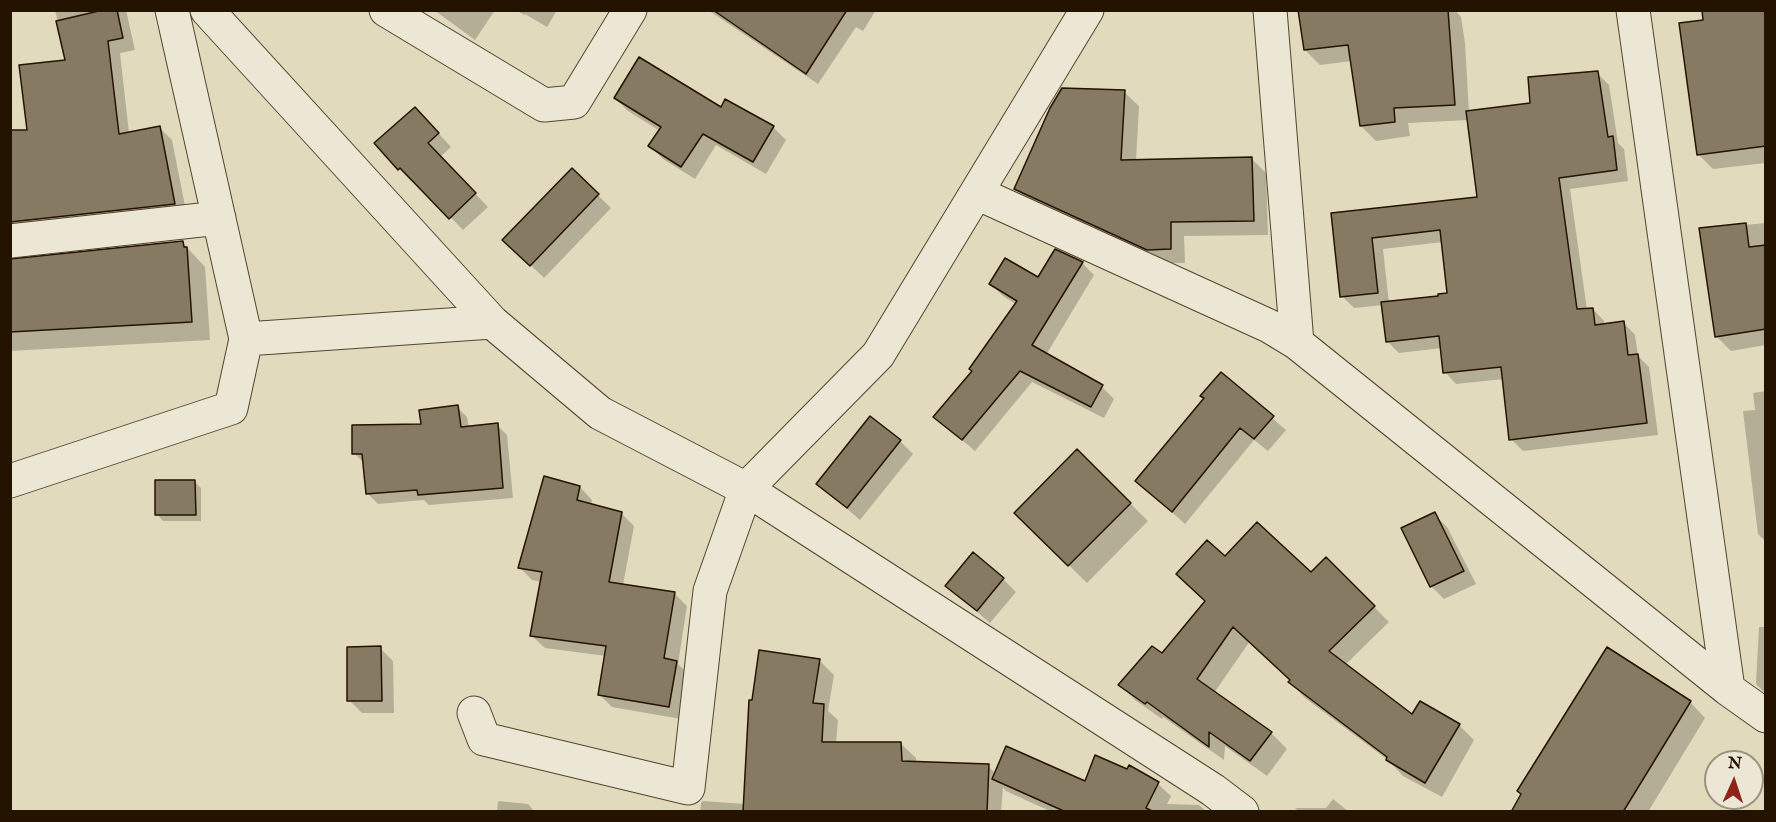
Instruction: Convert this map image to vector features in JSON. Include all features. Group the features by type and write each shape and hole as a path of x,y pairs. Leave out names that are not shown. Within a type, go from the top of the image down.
{"street":[{"path":"14,476 231,408 246,339 172,10"},
{"path":"207,10 492,322 600,413 746,489 1203,784 1242,812"},
{"path":"386,10 544,105 574,102 630,10"},
{"path":"474,713 484,739 688,788 710,591 746,489 878,355 1087,10"},
{"path":"1270,10 1297,343"},
{"path":"1633,10 1728,689"},
{"path":"977,193 1269,326 1297,343 1728,689 1766,716"},
{"path":"10,241 219,218"},
{"path":"246,339 492,322"}],"building":[{"path":"103,10 117,10 123,38 108,41 119,134 160,126 175,204 10,222 10,130 27,130 19,65 65,60 56,21"},
{"path":"713,10 847,10 806,74"},
{"path":"1298,10 1448,10 1455,105 1394,108 1395,122 1360,126 1348,45 1304,50"},
{"path":"1702,10 1766,10 1766,146 1697,155 1679,23 1703,20"},
{"path":"639,57 721,107 725,99 774,126 753,162 703,134 681,167 648,146 661,127 614,98"},
{"path":"1598,71 1608,137 1613,136 1617,170 1559,178 1577,309 1593,308 1595,325 1624,321 1628,355 1638,354 1647,423 1509,440 1501,367 1443,373 1439,336 1386,342 1381,302 1447,293 1440,230 1372,238 1378,293 1340,297 1331,213 1477,197 1466,111 1530,103 1528,77"},
{"path":"1062,88 1125,90 1121,160 1252,157 1254,221 1171,222 1171,249 1147,250 1014,189 1050,108"},
{"path":"415,107 439,133 428,143 476,193 449,219 400,168 398,170 374,143"},
{"path":"572,168 599,194 530,266 502,240"},
{"path":"1746,223 1749,247 1766,245 1766,329 1715,337 1699,228"},
{"path":"183,241 184,247 187,247 192,322 10,332 10,259"},
{"path":"1055,249 1083,262 1032,345 1103,385 1091,407 1020,371 962,440 933,417 972,371 969,369 1017,301 989,284 1005,258 1038,277"},
{"path":"1221,372 1274,416 1254,439 1240,428 1172,512 1135,481 1204,398 1200,396"},
{"path":"458,405 461,427 498,423 503,488 418,495 417,490 366,494 362,454 352,454 352,425 421,424 419,410"},
{"path":"870,416 901,440 847,508 816,484"},
{"path":"1077,449 1131,503 1068,566 1014,513"},
{"path":"544,476 580,486 577,500 622,512 609,582 675,592 664,658 677,661 669,707 598,695 606,646 530,636 542,572 518,568"},
{"path":"155,480 195,480 196,515 155,515"},
{"path":"1435,512 1464,571 1430,587 1401,528"},
{"path":"1257,522 1311,572 1326,557 1375,606 1329,651 1412,714 1420,701 1460,724 1425,783 1386,760 1387,757 1288,682 1290,680 1233,627 1197,679 1272,732 1250,761 1209,732 1209,747 1147,702 1145,704 1118,685 1152,646 1162,653 1205,601 1176,574 1207,540 1225,556"},
{"path":"973,552 1004,578 977,611 945,586"},
{"path":"381,646 382,701 347,701 347,647"},
{"path":"1607,647 1691,701 1623,812 1511,812 1521,794 1517,791"},
{"path":"759,650 820,659 813,703 824,704 822,742 901,742 902,761 989,764 987,812 743,812 749,700 752,700"},
{"path":"1006,746 1085,781 1095,755 1127,769 1129,765 1159,782 1146,808 1154,812 1066,812 992,779"}]}
